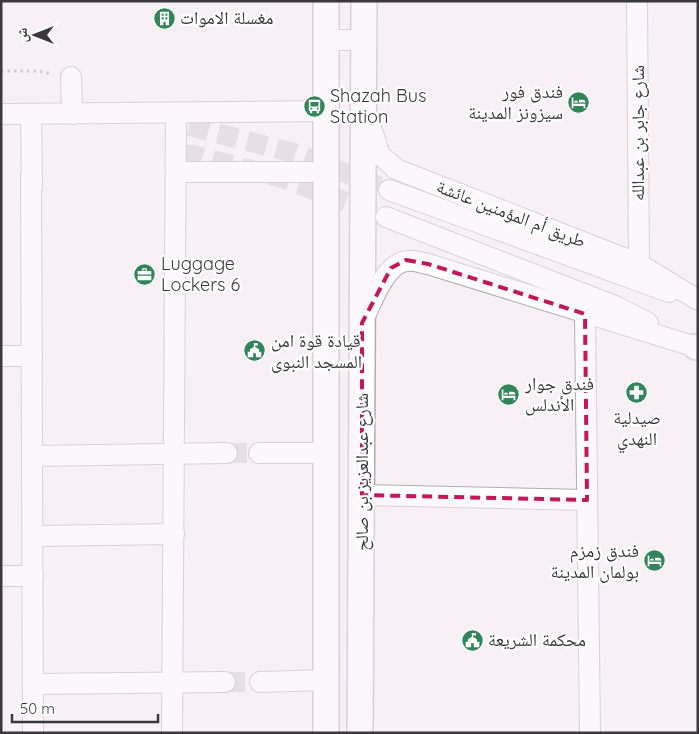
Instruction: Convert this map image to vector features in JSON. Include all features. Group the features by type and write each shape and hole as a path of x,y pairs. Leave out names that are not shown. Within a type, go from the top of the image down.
{"main road":[{"name":"شارع عبدالعزيز بن صالح","path":"326,1 326,733"},
{"name":"شارع عبدالعزيز بن صالح","path":"360,733 364,1"}],"street":[{"name":"شارع جابر بن عبدالله","path":"637,1 639,264"},
{"path":"326,40 364,40"},
{"path":"71,77 72,114"},
{"name":"طريق أم المؤمنين عائشة","path":"364,96 370,126 380,155 396,169 639,264 698,301"},
{"path":"1,114 326,111"},
{"path":"172,733 176,113"},
{"path":"31,114 33,733"},
{"path":"177,172 325,172"},
{"path":"389,190 625,278 698,301"},
{"path":"386,217 615,306 697,347"},
{"path":"362,322 391,268 406,260 428,264 697,347"},
{"path":"585,314 590,733"},
{"path":"1,356 32,356"},
{"path":"259,454 326,453"},
{"path":"32,456 227,454"},
{"path":"362,495 587,500"},
{"path":"32,536 174,534"},
{"path":"1,576 33,576"},
{"path":"260,682 326,680"},
{"path":"33,684 225,682"}],"path":[{"path":"1,72 37,71"}],"highlighted area":[{"path":"406,260 428,264 585,314 587,500 362,495 362,323 391,268"}],"tunnel":[{"path":"189,126 294,153 389,190"},
{"path":"183,155 193,155 282,178 386,217"},
{"path":"227,453 259,453"},
{"path":"225,682 260,682"}],"place":[{"name":"مغسلة الاموات","path":"164,18"},
{"name":"فندق فور سيزونز المدينة","path":"579,102"},
{"name":"Shazah Bus Station","path":"314,106"},
{"name":"Luggage Lockers 6","path":"145,274"},
{"name":"قيادة قوة امن المسجد النبوى","path":"255,351"},
{"name":"صيدلية النهدي","path":"637,393"},
{"name":"فندق جوار الأندلس","path":"509,394"},
{"name":"فندق زمزم بولمان المدينة","path":"655,561"},
{"name":"محكمة الشريعة","path":"472,640"}]}
